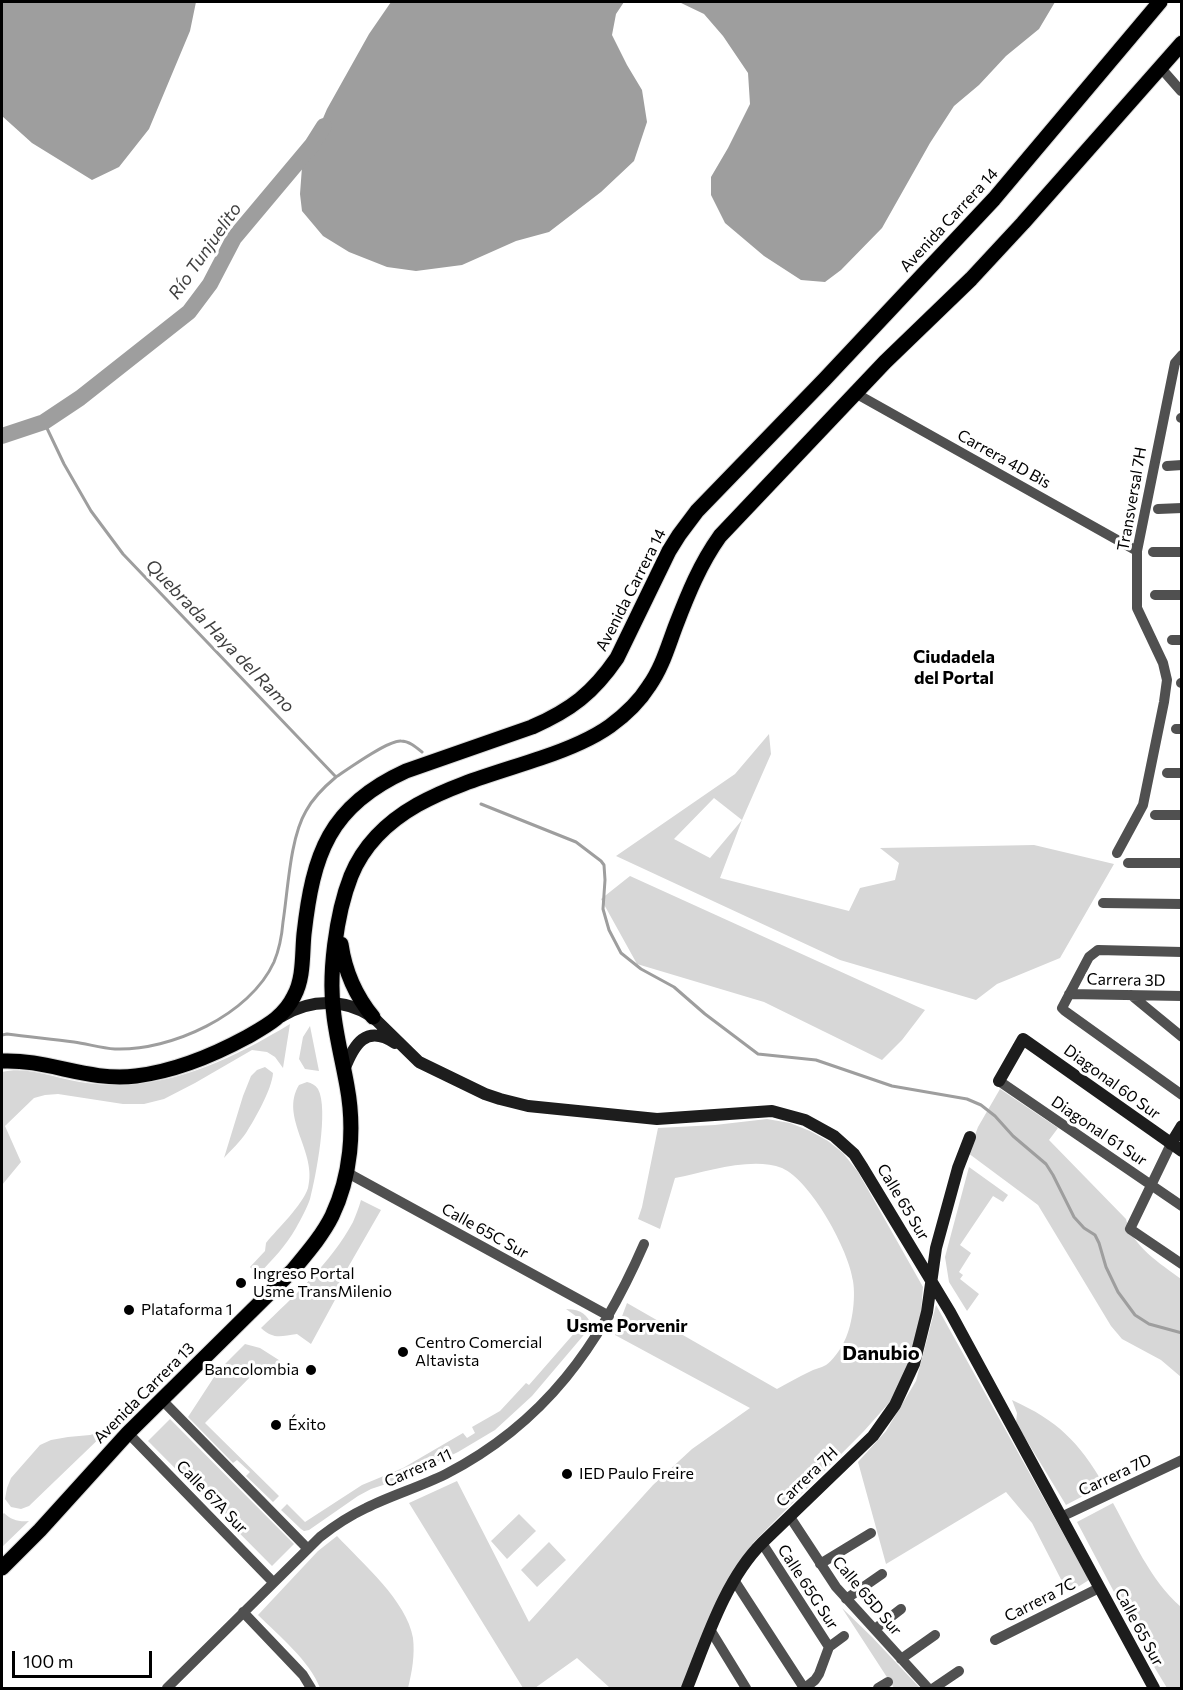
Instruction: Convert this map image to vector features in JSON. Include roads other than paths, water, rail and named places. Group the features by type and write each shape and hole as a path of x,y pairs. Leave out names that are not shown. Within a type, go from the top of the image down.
{"main road":[{"name":"Avenida Carrera 14","path":"2,1061 38,1063 78,1073 116,1078 137,1076 204,1059 275,1020 290,1004 298,989 308,898 317,862 327,840 347,810 360,798 389,779 542,723 568,709 587,695 617,658 669,551 698,510 994,199 1160,2"},
{"path":"332,1002 332,979 338,929 345,897 358,861 370,844 394,819 432,797 580,744 607,728 635,705 657,674 693,581 710,549 731,523 855,393 1030,216 1182,42"},
{"path":"338,929 350,981 356,994 373,1017"},
{"name":"Avenida Carrera 13","path":"2,1568 128,1433 293,1270 310,1250 333,1214 340,1196 350,1151 351,1118 332,1002"}],"street":[{"path":"1160,67 1181,91"},
{"name":"Transversal 7H","path":"1117,853 1143,805 1167,680 1163,663 1137,608 1137,551 1175,363 1182,355"},
{"name":"Carrera 4D Bis","path":"855,393 1137,551"},
{"path":"1167,466 1182,465"},
{"path":"1158,509 1182,508"},
{"path":"1153,552 1182,552"},
{"path":"1155,595 1182,596"},
{"path":"1167,773 1182,773"},
{"path":"1155,815 1182,815"},
{"path":"1128,863 1182,863"},
{"path":"1103,903 1182,904"},
{"path":"1182,952 1098,950 1093,953 1062,1008 1182,1095"},
{"name":"Carrera 3D","path":"1069,994 1182,996"},
{"path":"1131,995 1182,1037"},
{"name":"Calle 65 Sur","path":"275,1020 305,1005 332,1002 350,1006 373,1017 401,1046 425,1065 485,1094 528,1106 657,1119 772,1111 805,1120 834,1136 854,1154 959,1328 1154,1689"},
{"name":"Calle 65 Sur","path":"344,1070 352,1051 362,1038 382,1036 401,1046"},
{"name":"Diagonal 60 Sur","path":"999,1081 1023,1039 1182,1152"},
{"name":"Diagonal 61 Sur","path":"999,1081 1182,1206"},
{"path":"1182,1126 1130,1229 1182,1264"},
{"path":"931,1281 936,1248 957,1168 970,1137"},
{"name":"Calle 65C Sur","path":"346,1172 609,1316"},
{"name":"Carrera 11","path":"167,1689 320,1537 367,1507 445,1474 478,1456 510,1434 538,1408 564,1380 609,1316 644,1244"},
{"name":"Carrera 7H","path":"687,1689 734,1580 746,1562 762,1543 873,1436 896,1405 914,1365 927,1312 931,1281"},
{"name":"Calle 67A Sur","path":"162,1400 307,1548"},
{"name":"Calle 67A Sur","path":"128,1433 273,1582"},
{"name":"Carrera 7D","path":"1061,1517 1182,1460"},
{"name":"Calle 65D Sur","path":"790,1517 846,1599 928,1689"},
{"path":"820,1564 872,1533"},
{"name":"Calle 65G Sur","path":"762,1543 829,1647"},
{"path":"846,1599 882,1574"},
{"path":"734,1580 804,1689 819,1674 829,1647 844,1636"},
{"name":"Carrera 7C","path":"995,1640 1099,1588"},
{"path":"874,1629 900,1608"},
{"path":"243,1612 303,1675 311,1689"},
{"path":"711,1631 746,1689"},
{"path":"901,1659 935,1635"},
{"path":"934,1689 959,1671"}],"waterway":[{"name":"Río Tunjuelito","path":"2,436 44,422 80,398 189,312 210,284 234,238 312,145 324,126"},
{"name":"Quebrada Haya del Ramo","path":"44,422 64,464 91,511 123,554 336,777 395,742 407,742 422,752"},
{"path":"2,1035 66,1041 115,1049 137,1048 160,1044 184,1036 228,1013 263,981 274,962 281,937 296,835 315,797 336,777"},
{"name":"Quebrada Haya del Ramo","path":"481,804 576,842 601,861 604,865 605,880 603,909 609,930 621,953 641,969 674,987 758,1054 816,1060 892,1086 967,1099 981,1105 1046,1164 1074,1217 1084,1228 1095,1235 1118,1292 1135,1315 1149,1324 1182,1333"}],"place":[{"name":"Ingreso Portal Usme TransMilenio","path":"241,1283"},
{"name":"Plataforma 1","path":"129,1310"},
{"name":"Centro Comercial Altavista","path":"403,1352"},
{"name":"Bancolombia","path":"311,1370"},
{"name":"Éxito","path":"276,1425"},
{"name":"IED Paulo Freire","path":"567,1474"}],"district":[{"name":"Ciudadela del Portal","path":"954,667"},
{"name":"Usme Porvenir","path":"627,1326"},
{"name":"Danubio","path":"881,1353"}]}
